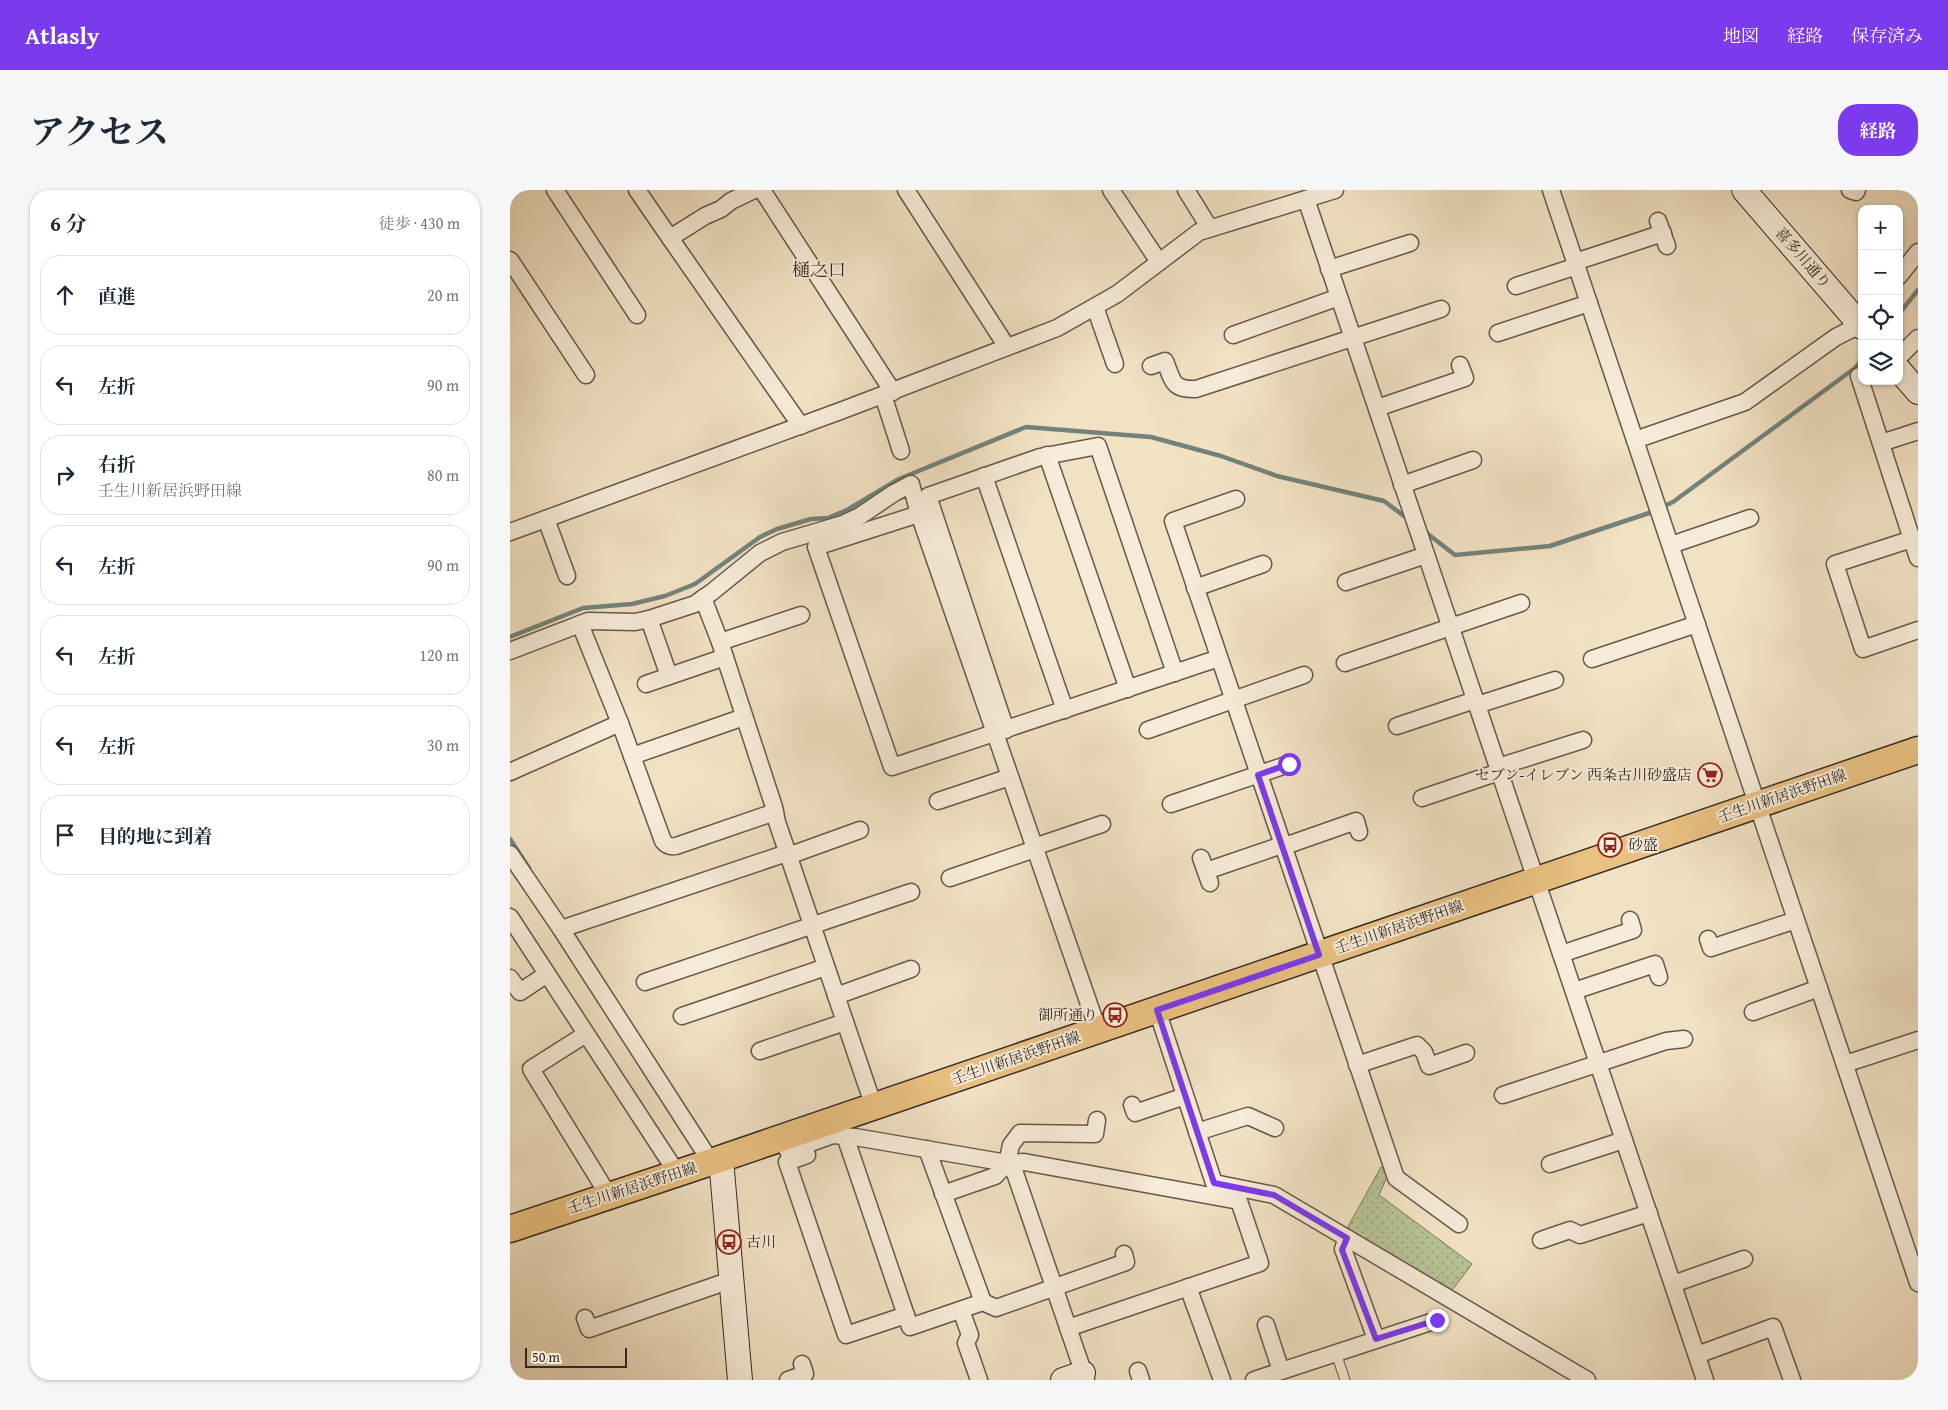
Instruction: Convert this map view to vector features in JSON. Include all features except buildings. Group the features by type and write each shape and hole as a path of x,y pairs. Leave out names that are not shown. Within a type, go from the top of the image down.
{"main road":[{"name":"壬生川新居浜野田線","path":"510,1229 874,1107 1918,750"}],"street":[{"path":"554,190 637,315"},
{"path":"637,190 801,426"},
{"path":"670,238 705,216 721,209 731,201 754,190"},
{"path":"762,190 888,394 901,451"},
{"path":"906,190 1007,348"},
{"path":"1110,190 1159,262"},
{"path":"1186,190 1209,227"},
{"path":"510,532 888,394 1057,328 1116,294 1194,235 1209,227 1308,195 1335,190"},
{"path":"1551,190 1844,1064 1911,1241 1918,1283"},
{"name":"喜多川通り","path":"1744,190 1858,322"},
{"path":"1850,190 1856,192 1857,190"},
{"path":"1308,195 1329,269 1705,1380"},
{"path":"1516,286 1663,233"},
{"path":"1329,269 1410,243"},
{"path":"1903,271 1918,252"},
{"path":"510,260 586,375"},
{"path":"1233,335 1339,297"},
{"path":"1498,333 1589,303"},
{"path":"1095,307 1115,364"},
{"path":"1151,366 1165,361 1174,384 1180,388 1196,389 1440,309"},
{"path":"1635,440 1745,402 1836,337 1858,326"},
{"path":"1903,353 1918,338"},
{"path":"1376,408 1465,378 1460,365"},
{"path":"1903,375 1918,392"},
{"path":"1862,385 1918,558"},
{"path":"1881,443 1918,431"},
{"path":"1098,1030 1010,777 1001,732 935,538 928,496 1048,455 1098,446 1175,673"},
{"path":"1048,455 1128,689"},
{"path":"1402,485 1473,460"},
{"path":"984,476 1065,710"},
{"path":"510,651 588,620 635,622 694,604 760,553 782,542 843,524 860,516 911,484 919,514 935,538"},
{"path":"1236,499 1173,522 1396,1178 1459,1224"},
{"path":"919,514 816,547 892,767 1219,658"},
{"path":"1670,545 1750,518"},
{"path":"546,519 567,576"},
{"path":"1912,539 1835,564 1863,649 1918,630"},
{"path":"1346,582 1426,555"},
{"path":"1195,588 1263,564"},
{"path":"703,598 722,649 788,854 874,1107"},
{"path":"1345,663 1521,603"},
{"path":"646,684 669,676 722,649 800,615"},
{"path":"649,619 669,676"},
{"path":"580,624 620,723 663,841 670,847 775,812"},
{"path":"1592,659 1697,624"},
{"path":"1148,730 1304,675"},
{"path":"1398,726 1555,680"},
{"path":"632,756 744,717"},
{"path":"510,772 620,723"},
{"path":"1422,798 1498,769 1583,740"},
{"path":"1171,804 1289,764"},
{"path":"938,801 1010,777"},
{"path":"1206,871 1356,821 1359,832"},
{"path":"950,878 1102,824"},
{"path":"561,929 860,830"},
{"path":"510,854 716,1160 731,1280 740,1380"},
{"path":"645,982 911,892"},
{"path":"510,917 677,1173"},
{"path":"1561,954 1633,930 1630,920"},
{"path":"1708,939 1711,948 1796,920"},
{"path":"1574,991 1655,964 1659,977"},
{"path":"682,1016 826,967"},
{"path":"836,996 911,969"},
{"path":"510,978 520,992 547,974"},
{"path":"1753,1012 1819,988"},
{"path":"1068,1328 1260,1263 1238,1201 1218,1190 1214,1183 1157,1010"},
{"path":"760,1051 845,1022"},
{"path":"586,1034 531,1069 609,1196"},
{"path":"1503,1095 1666,1042 1684,1039"},
{"path":"1844,1064 1918,1040"},
{"path":"1357,1064 1417,1045 1424,1052 1429,1066 1466,1053"},
{"path":"1132,1106 1135,1113 1185,1096"},
{"path":"1197,1132 1248,1116 1275,1128"},
{"path":"943,1194 995,1176 1007,1163 1011,1145 1020,1133 1095,1134 1097,1120"},
{"path":"782,1138 788,1151 833,1136 927,1149 1007,1163 1024,1162 1218,1190 1274,1195 1345,1242 1587,1380"},
{"path":"846,1139 910,1327 983,1302 996,1308 1126,1262 1124,1254"},
{"path":"846,1139 787,1162 799,1198 846,1335 906,1315"},
{"path":"1550,1164 1624,1140"},
{"path":"927,1149 983,1302"},
{"path":"1007,1163 1015,1172 1068,1328 1078,1378"},
{"path":"1541,1240 1570,1230 1580,1235 1649,1213"},
{"path":"1345,1242 1376,1339"},
{"path":"1673,1284 1744,1259"},
{"path":"585,1318 589,1329 731,1280"},
{"path":"1188,1287 1222,1380"},
{"path":"961,1310 970,1335 966,1343 979,1380"},
{"path":"1254,1380 1437,1320"},
{"path":"1266,1325 1282,1371"},
{"path":"1696,1355 1773,1327 1792,1380"},
{"path":"788,1380 805,1374 802,1364"}],"lane":[{"path":"1336,1353 1345,1380"}],"green space":[{"path":"1381,1167 1389,1172 1379,1195 1472,1264 1447,1297 1343,1236"}],"waterway":[{"path":"1903,309 1918,290"},
{"path":"1662,507 1673,502 1858,365"},
{"path":"510,637 583,608 632,604 665,596 695,584 760,537 777,529 811,519 828,518 847,510 899,479 1026,427 1151,437 1221,456 1277,476 1384,501 1408,519"},
{"path":"1424,531 1455,555 1550,546 1655,511"},
{"path":"510,839 529,868"}],"place":[{"name":"セブン-イレブン 西条古川砂盛店","path":"1710,775"},
{"name":"砂盛","path":"1610,845"},
{"name":"御所通り","path":"1115,1015"},
{"name":"古川","path":"729,1242"}],"district":[{"name":"樋之口","path":"819,270"}],"route":[{"path":"1289,764 1258,775 1319,955 1157,1010 1214,1183 1274,1195 1347,1238 1342,1250 1376,1339 1437,1320"}]}
